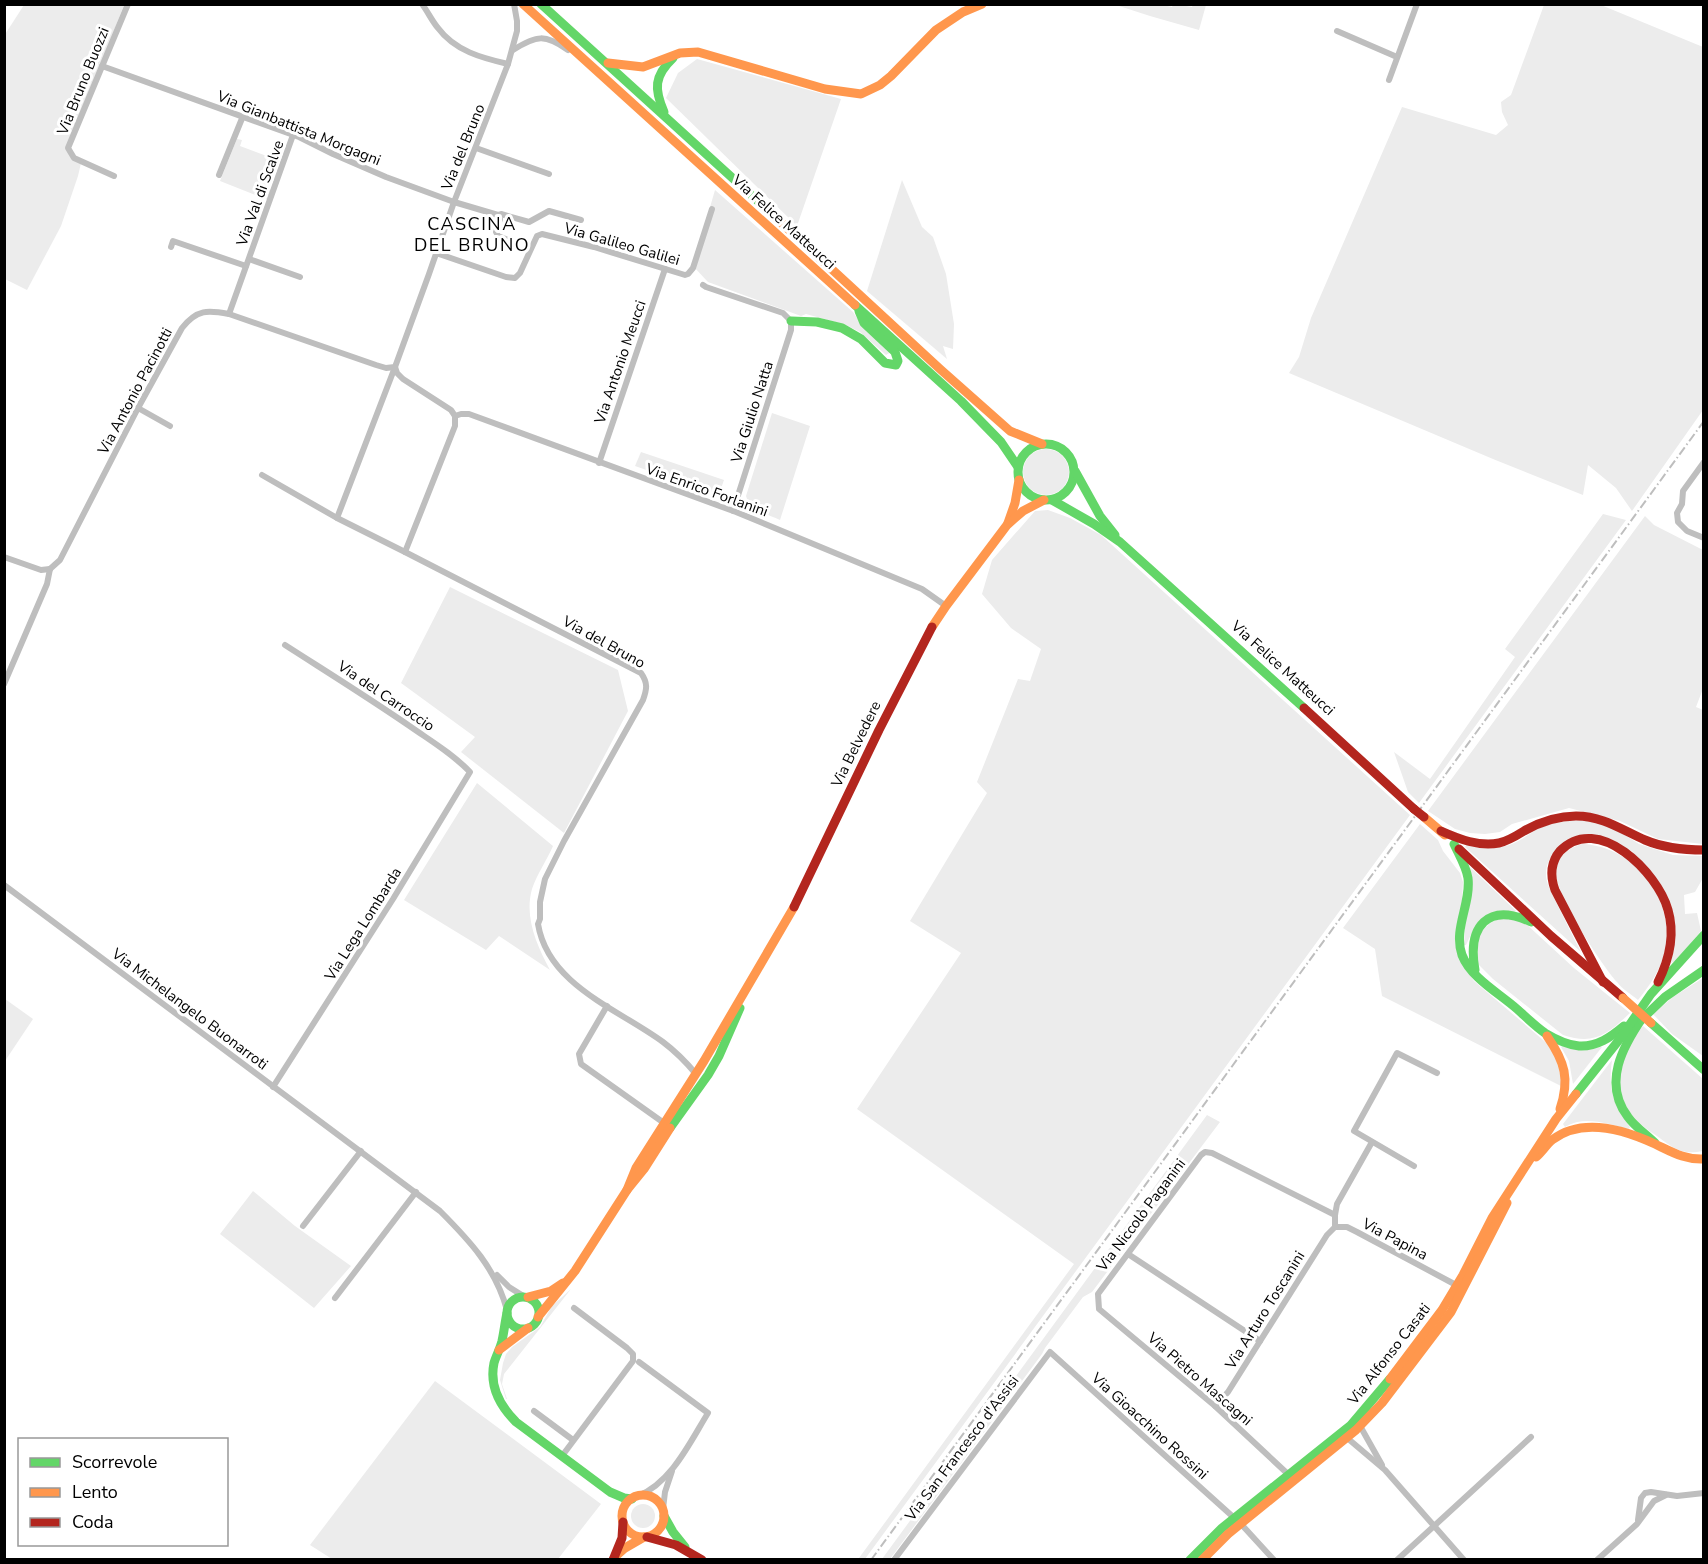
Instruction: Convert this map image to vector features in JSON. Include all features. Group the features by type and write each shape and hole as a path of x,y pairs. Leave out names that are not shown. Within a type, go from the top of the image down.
{"main road":[{"name":"Via Felice Matteucci","path":"523,4 985,425 1001,442 1018,467 1019,480 1031,496 1048,500 1094,524 1120,542 1441,831"},
{"name":"Via Felice Matteucci","path":"541,4 1010,431 1042,444 1060,447 1067,453 1100,516 1120,542"},
{"path":"605,63 643,67 680,53 698,52 825,89 861,94 880,85 891,76 936,30 963,12 982,4"},
{"path":"666,116 657,93 657,81 671,59 680,53"},
{"path":"791,321 819,321 851,332 859,336 885,363 896,364 898,361 896,354 864,323 858,309"},
{"path":"1018,467 1026,452 1042,444"},
{"path":"1048,500 1062,496 1069,489 1074,480 1075,470"},
{"name":"Via Belvedere","path":"1007,525 1015,503 1019,480"},
{"name":"Via Belvedere","path":"627,1190 636,1168 749,987 799,899 922,645 946,606 1007,525 1023,512 1048,500"},
{"path":"1441,831 1473,842 1499,843 1547,820 1564,816 1584,816 1602,819 1646,840 1670,848 1704,850"},
{"path":"1441,831 1642,1020 1704,1070"},
{"path":"1603,982 1552,880 1552,868 1557,855 1570,843 1580,840 1606,843 1633,857 1653,879 1665,903 1670,923 1670,945 1665,967 1651,994 1642,1020 1625,1044 1616,1071 1616,1087 1620,1103 1626,1114 1659,1146"},
{"path":"1454,844 1466,868 1468,879 1468,894 1460,929 1460,946 1464,960 1477,975 1543,1032 1559,1053 1566,1074 1566,1092 1556,1119"},
{"path":"1477,975 1471,953 1472,943 1474,934 1488,918 1500,914 1523,917 1551,936"},
{"path":"1651,994 1704,935"},
{"path":"1543,1032 1564,1043 1577,1046 1598,1043 1642,1020 1677,989 1704,970"},
{"path":"1677,989 1704,975"},
{"name":"Via Belvedere","path":"538,1317 568,1280 627,1190 644,1169 708,1075 726,1041 749,987"},
{"name":"Via Alfonso Casati","path":"1190,1560 1382,1404 1451,1312 1460,1287 1499,1221 1516,1179 1556,1119 1619,1040 1642,1020"},
{"path":"681,1113 684,1102 697,1082 696,1074 704,1072 726,1041"},
{"path":"1678,1049 1704,1062"},
{"name":"Via Belvedere","path":"659,1146 665,1129 664,1123"},
{"path":"1516,1179 1553,1138 1582,1128 1611,1129 1659,1146 1683,1158 1704,1159"},
{"name":"Via Belvedere","path":"527,1297 551,1291 568,1280"},
{"path":"499,1350 535,1323 538,1317 537,1306 527,1297 519,1297 509,1304 499,1350 494,1362 492,1381 496,1397 504,1411 610,1492 624,1498 645,1495 655,1499 687,1549"},
{"path":"507,1312 512,1325 521,1329 528,1328"},
{"path":"610,1492 626,1527 633,1534 665,1539 687,1549 702,1560"},
{"path":"614,1559 621,1538 624,1508 635,1497"},
{"path":"614,1559 625,1548 656,1533 661,1528 664,1513"},
{"name":"Via Alfonso Casati","path":"1202,1560 1237,1521"}],"street":[{"name":"Via Bruno Buozzi","path":"114,176 74,158 68,148 128,4"},
{"path":"422,4 439,30 464,51 508,64"},
{"name":"Via del Bruno","path":"337,518 395,367 454,202 508,64 517,21 514,4"},
{"path":"1389,80 1417,4"},
{"path":"1336,31 1397,57"},
{"path":"512,51 533,39 543,38 554,40 588,63"},
{"name":"Via Gianbattista Morgagni","path":"102,66 293,135 386,177 454,202 529,222 549,211 581,220"},
{"path":"219,175 243,117"},
{"name":"Via Val di Scalve","path":"229,314 293,135"},
{"path":"476,148 549,174"},
{"name":"Via Galileo Galilei","path":"436,253 506,278 515,278 520,273 537,236 542,234 685,274 692,271 711,208"},
{"path":"498,215 500,219 495,232 498,236 516,243"},
{"name":"Via Val di Scalve","path":"171,247 173,241 246,266"},
{"name":"Via Val di Scalve","path":"249,259 300,277"},
{"name":"Via Antonio Meucci","path":"599,463 665,269"},
{"path":"703,285 783,313 791,321"},
{"name":"Via Antonio Pacinotti","path":"4,684 47,584 50,569 60,560 138,408 189,319 206,312 229,314 376,366 395,367"},
{"name":"Via Giulio Natta","path":"734,511 791,330 791,321"},
{"path":"395,367 403,379 452,410 455,416 455,426 405,552"},
{"path":"138,408 170,426"},
{"name":"Via Enrico Forlanini","path":"455,416 469,414 734,511 922,589 946,606"},
{"path":"1704,462 1683,491 1682,504 1677,513 1678,522 1687,531 1704,538"},
{"name":"Via del Bruno","path":"262,475 337,518 641,673 646,681 643,699 545,879 538,924 550,955 568,978 663,1042 696,1074"},
{"path":"4,557 41,570 50,569"},
{"name":"Via del Carroccio","path":"285,645 358,690 442,749 470,772"},
{"name":"Via Lega Lombarda","path":"273,1087 393,899 470,772"},
{"name":"Via Michelangelo Buonarroti","path":"4,885 416,1192 464,1234 490,1268 509,1287 527,1297"},
{"path":"607,1006 579,1054 581,1064 664,1123"},
{"path":"1414,1166 1354,1131 1397,1053 1437,1073"},
{"path":"1335,1227 1336,1204 1372,1142"},
{"path":"303,1226 361,1151"},
{"name":"Via Niccolò Paganini","path":"1098,1294 1205,1152 1212,1152 1335,1215"},
{"path":"335,1298 416,1192"},
{"name":"Via Papina","path":"1335,1227 1347,1227 1460,1287"},
{"name":"Via Arturo Toscanini","path":"1215,1406 1228,1392 1327,1235 1335,1227"},
{"path":"1128,1254 1260,1341"},
{"name":"Via Michelangelo Buonarroti","path":"490,1268 497,1281 507,1312"},
{"name":"Via Pietro Mascagni","path":"1098,1294 1099,1309 1215,1406 1292,1477"},
{"path":"562,1456 633,1361 633,1353 574,1308"},
{"name":"Via Gioacchino Rossini","path":"1050,1352 1237,1521 1275,1560"},
{"name":"Via San Francesco d'Assisi","path":"896,1559 1050,1352"},
{"path":"639,1362 708,1413 672,1470 665,1492 664,1513"},
{"path":"534,1412 573,1440"},
{"path":"1358,1423 1385,1470"},
{"path":"1344,1436 1385,1470 1464,1560"},
{"path":"1397,1560 1531,1437"},
{"path":"635,1497 648,1492 672,1470"},
{"path":"1637,1524 1641,1498 1645,1493 1677,1496 1704,1493"},
{"path":"1597,1560 1637,1524 1654,1501 1666,1495"}],"shaded area":[{"path":"24,5 124,5 66,150 81,163 61,226 27,290 5,279 4,36"},
{"path":"1116,5 1172,7 1173,5 1185,5 1192,7 1193,5 1206,5 1199,30"},
{"path":"1544,5 1601,5 1703,47 1703,410 1632,511 1616,488 1588,465 1583,495 1289,373 1299,357 1311,318 1402,107 1496,135 1508,125 1502,112 1501,102 1511,95"},
{"path":"697,59 841,99 797,226 666,98 678,73"},
{"path":"237,139 242,140 240,146 272,158 266,187 271,190 268,200 220,181"},
{"path":"902,180 922,227 933,237 946,274 954,324 953,349 943,346 947,359 867,291"},
{"path":"715,190 853,312 860,323 891,352 886,355 860,332 846,325 806,314 801,316 708,282 693,266"},
{"path":"772,413 810,426 780,520 755,508 746,496"},
{"path":"1046,449 1062,456 1069,472 1062,488 1046,495 1030,488 1023,472 1030,456"},
{"path":"641,452 724,480 720,491 715,494 635,466"},
{"path":"1048,510 1070,518 1101,535 1410,815 865,1559 859,1558 1074,1264 857,1109 961,953 910,921 987,793 977,782 1018,679 1030,681 1041,649 1011,628 982,594 992,560 1035,511"},
{"path":"1603,514 1626,520 1419,803 1408,792 1394,752 1430,779 1515,657 1505,649"},
{"path":"1645,516 1654,525 1703,550 1704,686 1696,707 1703,710 1703,844 1658,839 1620,821 1569,808 1512,824 1500,832 1485,834 1455,829 1428,811"},
{"path":"450,587 618,670 628,711 564,833 461,752 475,737 401,683"},
{"path":"477,783 553,846 532,889 530,900 533,931 550,970 499,936 486,950 404,900"},
{"path":"1581,820 1617,830 1639,844 1673,855 1703,856 1703,878 1695,892 1684,895 1685,914 1697,913 1701,931 1676,961 1671,963 1673,915 1632,851 1578,836 1560,846 1551,857 1546,869 1548,884 1581,952 1465,847 1466,845 1480,848 1500,847 1514,843 1545,826"},
{"path":"1420,824 1438,840 1443,851 1460,873 1463,882 1459,958 1474,981 1549,1045 1561,1064 1563,1087 1382,996 1375,949 1343,928"},
{"path":"1582,844 1601,847 1619,854 1648,879 1658,895 1667,932 1665,951 1654,977 1638,1000 1619,985 1580,928 1563,896 1556,872 1558,861 1568,850"},
{"path":"1470,867 1516,911 1475,926 1464,945 1468,869"},
{"path":"1511,918 1524,922 1574,968 1630,1013 1600,1036 1583,1039 1563,1035 1493,979 1478,964 1475,943 1479,934 1498,919"},
{"path":"1703,978 1703,1056 1672,1034 1653,1014 1673,997"},
{"path":"5,999 33,1019 5,1061"},
{"path":"1643,1026 1703,1079 1703,1151 1689,1152 1674,1148 1642,1125 1625,1104 1620,1087 1623,1060 1630,1042"},
{"path":"1561,1047 1580,1049 1602,1047 1573,1084 1569,1061"},
{"path":"1612,1060 1611,1088 1629,1129 1588,1121 1573,1123 1565,1127 1563,1124"},
{"path":"1207,1115 1220,1122 1092,1292 1083,1297 890,1559 882,1559"},
{"path":"253,1191 295,1226 351,1266 314,1308 220,1234"},
{"path":"571,1289 504,1374 502,1384 506,1399 500,1380 506,1354 540,1327 552,1306"},
{"path":"435,1381 601,1504 558,1559 332,1559 310,1545"},
{"path":"643,1504 652,1507 655,1516 652,1525 643,1528 634,1525 631,1516 634,1507"}],"railway":[{"path":"871,1560 1704,421"}],"traffic: fast":[{"path":"541,4 760,203"},
{"path":"664,112 657,90 658,83 662,71 673,58"},
{"path":"855,305 961,401 1001,442 1018,467"},
{"path":"791,321 817,322 842,328 861,339 885,363 896,365 898,361 895,352 864,323 859,311"},
{"path":"1041,444 1051,444 1066,452 1072,461 1074,472 1072,483 1066,492 1051,500 1041,500 1030,495 1023,488 1018,477 1018,467 1023,456 1030,449 1041,444"},
{"path":"1075,471 1100,516 1115,535"},
{"path":"1052,500 1120,542 1304,708"},
{"path":"1454,844 1468,878 1460,945 1462,955 1472,971 1541,1030 1566,1043 1579,1046 1592,1045 1609,1037 1624,1026"},
{"path":"1475,970 1474,941 1484,922 1492,917 1503,915 1531,922"},
{"path":"1576,1094 1619,1040 1651,994 1704,935"},
{"path":"1641,1020 1665,997 1704,970"},
{"path":"670,1128 708,1075 740,1008"},
{"path":"1643,1017 1618,1065 1617,1091 1620,1104 1628,1117 1655,1143"},
{"path":"1651,1023 1704,1070"},
{"path":"523,1297 534,1302 539,1313 534,1324 523,1329 512,1324 507,1313 512,1302 523,1297"},
{"path":"507,1313 493,1372 497,1396 505,1409 516,1422 610,1492 632,1499"},
{"path":"1190,1560 1222,1528 1351,1425 1390,1379"},
{"path":"664,1516 685,1547"}],"traffic: slow":[{"path":"523,4 855,305"},
{"path":"608,63 643,67 680,53 698,52 825,89 861,94 880,85 891,76 936,30 963,12 982,4"},
{"path":"760,203 1010,431 1042,444"},
{"path":"1008,523 1015,503 1019,480"},
{"path":"932,627 1007,525 1023,511 1044,500"},
{"path":"1424,817 1445,835"},
{"path":"627,1190 636,1168 704,1061 794,907"},
{"path":"1623,998 1651,1023"},
{"path":"1547,1036 1558,1054 1564,1071 1565,1089 1560,1109"},
{"path":"1390,1379 1442,1310 1492,1218 1556,1119 1576,1094"},
{"path":"1536,1157 1552,1140 1564,1133 1590,1127 1630,1134 1673,1153 1704,1159"},
{"path":"538,1317 575,1271 670,1128"},
{"path":"1202,1560 1228,1534 1356,1430 1382,1403 1451,1312 1507,1203"},
{"path":"528,1297 551,1291 563,1283"},
{"path":"499,1350 528,1328"},
{"path":"643,1495 658,1501 664,1516 658,1531 643,1537 628,1531 622,1516 628,1501 643,1495"},
{"path":"616,1556 644,1537"}],"traffic: jam":[{"path":"794,907 879,730 932,627"},
{"path":"1304,708 1414,809"},
{"path":"1414,809 1424,817"},
{"path":"1441,831 1469,842 1492,844 1506,841 1549,820 1569,816 1586,817 1604,821 1659,845 1704,850"},
{"path":"1603,982 1552,880 1553,865 1557,856 1560,851 1575,841 1592,839 1608,843 1624,852 1639,865 1662,895 1670,919 1671,938 1668,956 1658,982"},
{"path":"1459,849 1551,936 1623,998"},
{"path":"613,1560 622,1538 623,1522"},
{"path":"647,1537 676,1545 702,1560"}],"district":[{"name":"CASCINA DEL BRUNO","path":"472,234"}]}
